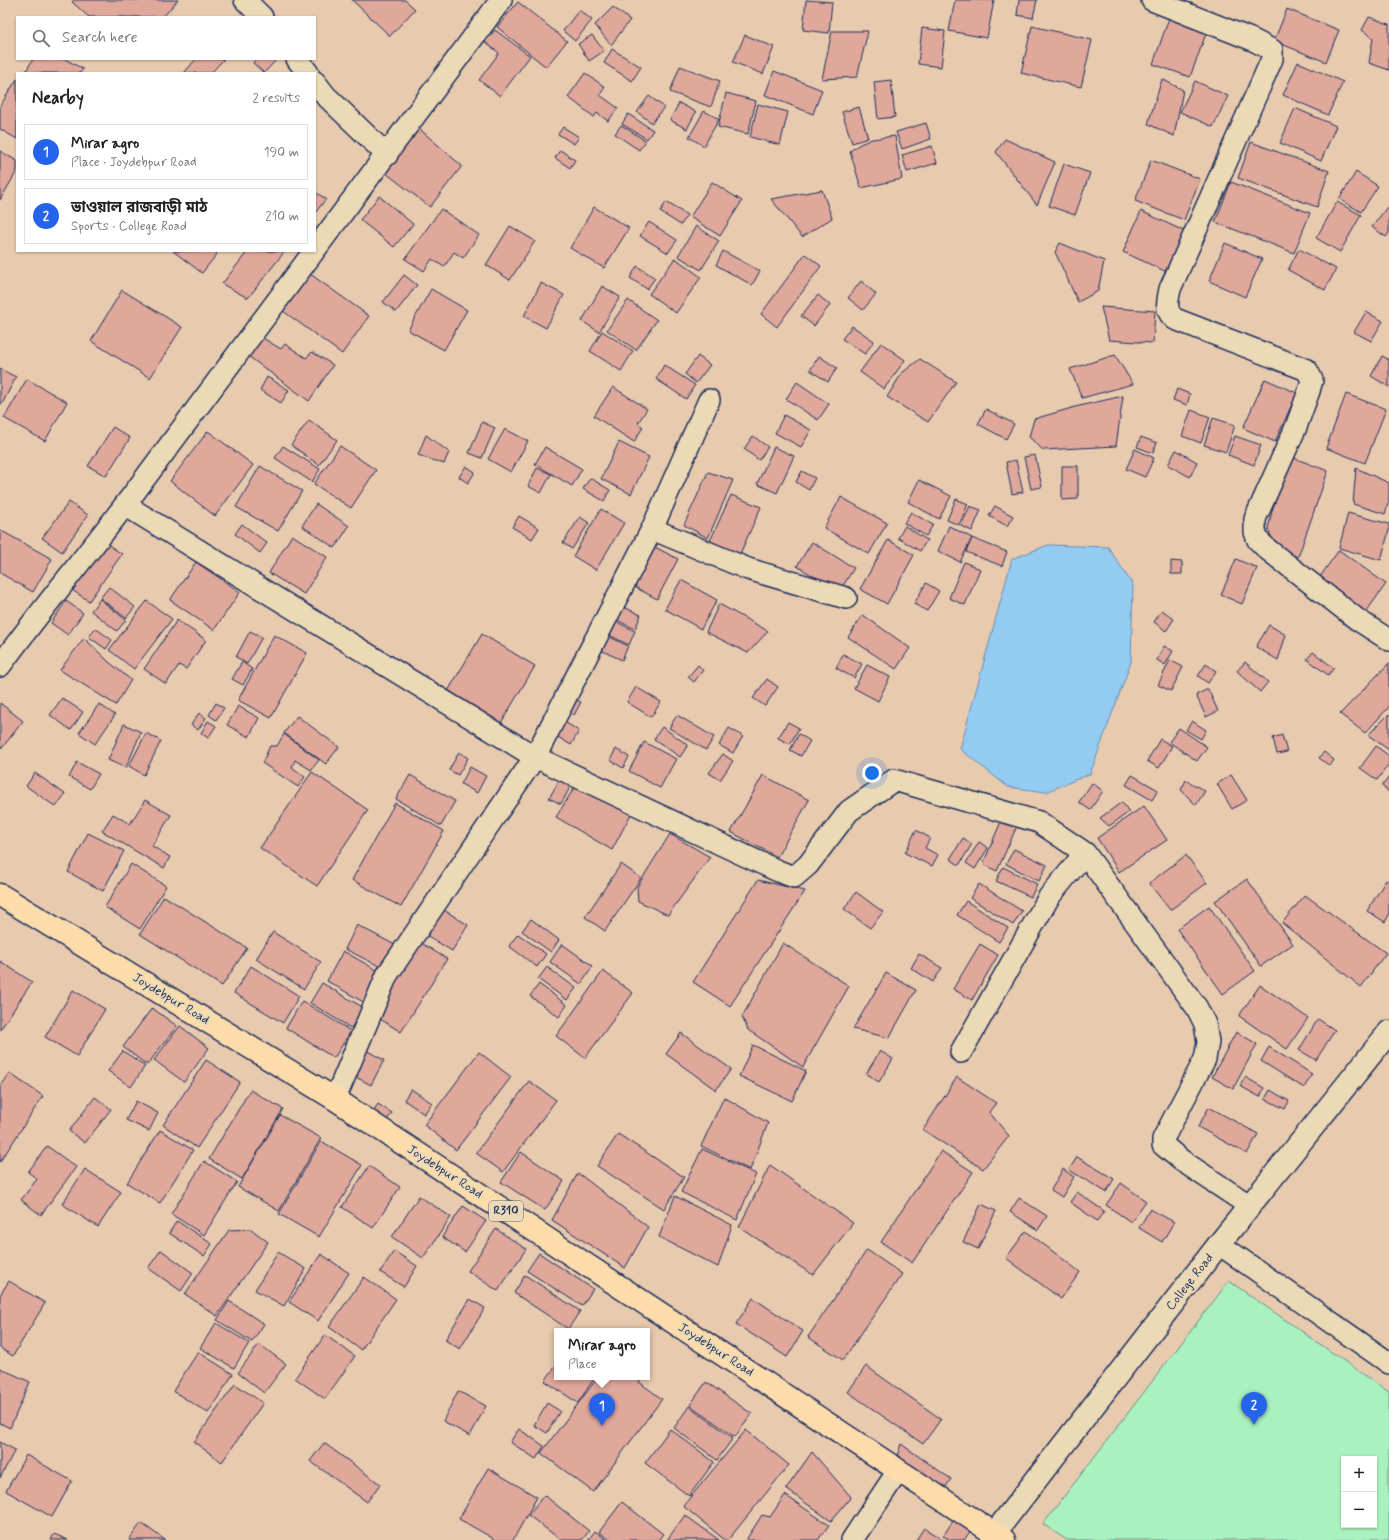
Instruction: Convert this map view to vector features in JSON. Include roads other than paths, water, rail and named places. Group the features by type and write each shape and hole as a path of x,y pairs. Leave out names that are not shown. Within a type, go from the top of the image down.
{"main road":[{"name":"Joydebpur Road","path":"0,894 335,1099 999,1537"},
{"name":"College Road","path":"999,1537 1219,1244 1389,1032"}],"street":[{"path":"245,0 261,16"},
{"path":"316,251 501,0"},
{"path":"1152,0 1253,40 1272,50 1272,60 1170,289 1167,304 1171,316 1174,319 1307,370 1312,380 1309,391 1296,426 1255,519 1255,532 1258,540 1276,557 1358,620 1389,640"},
{"path":"298,60 307,72"},
{"path":"316,83 325,95 387,155"},
{"path":"0,666 30,624 125,505 315,252"},
{"path":"335,1099 387,975 535,757 652,529 709,400"},
{"path":"125,505 535,757 778,871 794,877 808,865 849,811 894,780 1039,822 1085,853 1197,1008 1205,1024 1208,1042 1205,1059 1163,1139 1163,1145 1181,1160 1250,1206"},
{"path":"652,529 748,569 846,598"},
{"path":"961,1052 1049,897 1085,853"},
{"path":"1219,1244 1389,1362"},
{"path":"852,1540 898,1471"}],"water":[{"path":"1048,545 1108,547 1133,585 1131,662 1090,774 1046,792 1008,787 960,749 1012,559"}],"place":[{"name":"ভাওয়াল রাজবাড়ী মাঠ","path":"1254,1425"},
{"name":"Mirar agro","path":"602,1426"}]}
